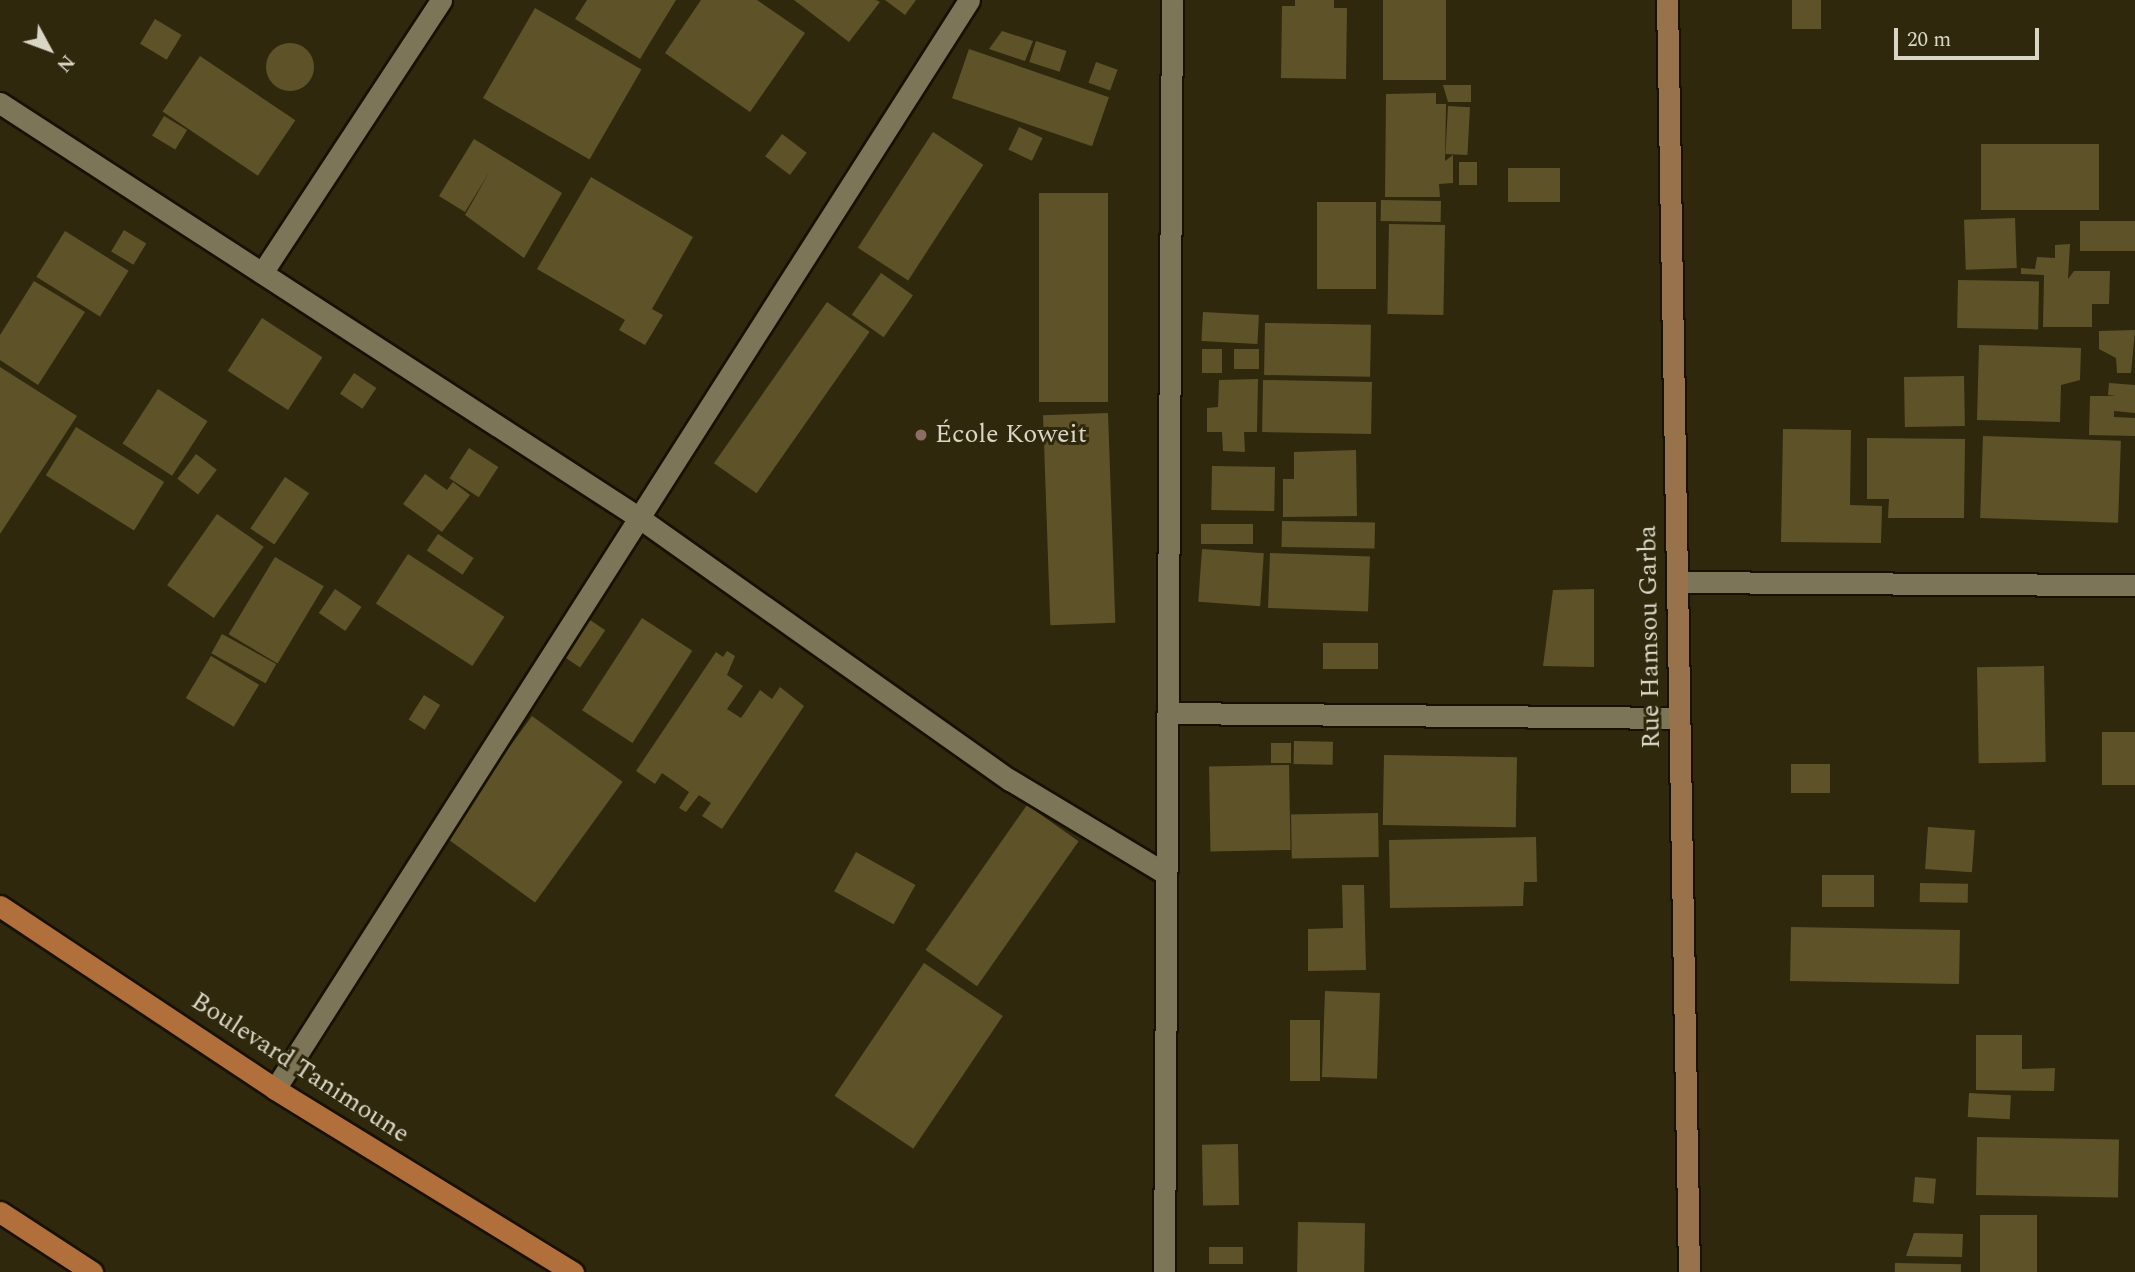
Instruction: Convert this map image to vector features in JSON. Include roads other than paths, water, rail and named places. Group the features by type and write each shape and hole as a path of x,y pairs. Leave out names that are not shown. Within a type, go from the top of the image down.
{"main road":[{"name":"Boulevard Tanimoune","path":"0,906 275,1089 573,1272"},
{"path":"0,1212 92,1272"}],"street":[{"path":"262,273 441,0"},
{"path":"275,1089 969,0"},
{"path":"1164,1272 1172,0"},
{"name":"Rue Hamsou Garba","path":"1667,0 1689,1272"},
{"path":"0,103 638,517 1010,780 1165,873"},
{"path":"1677,582 2135,585"},
{"path":"1168,713 1679,718"}],"place":[{"name":"École Koweit","path":"921,435"}]}
